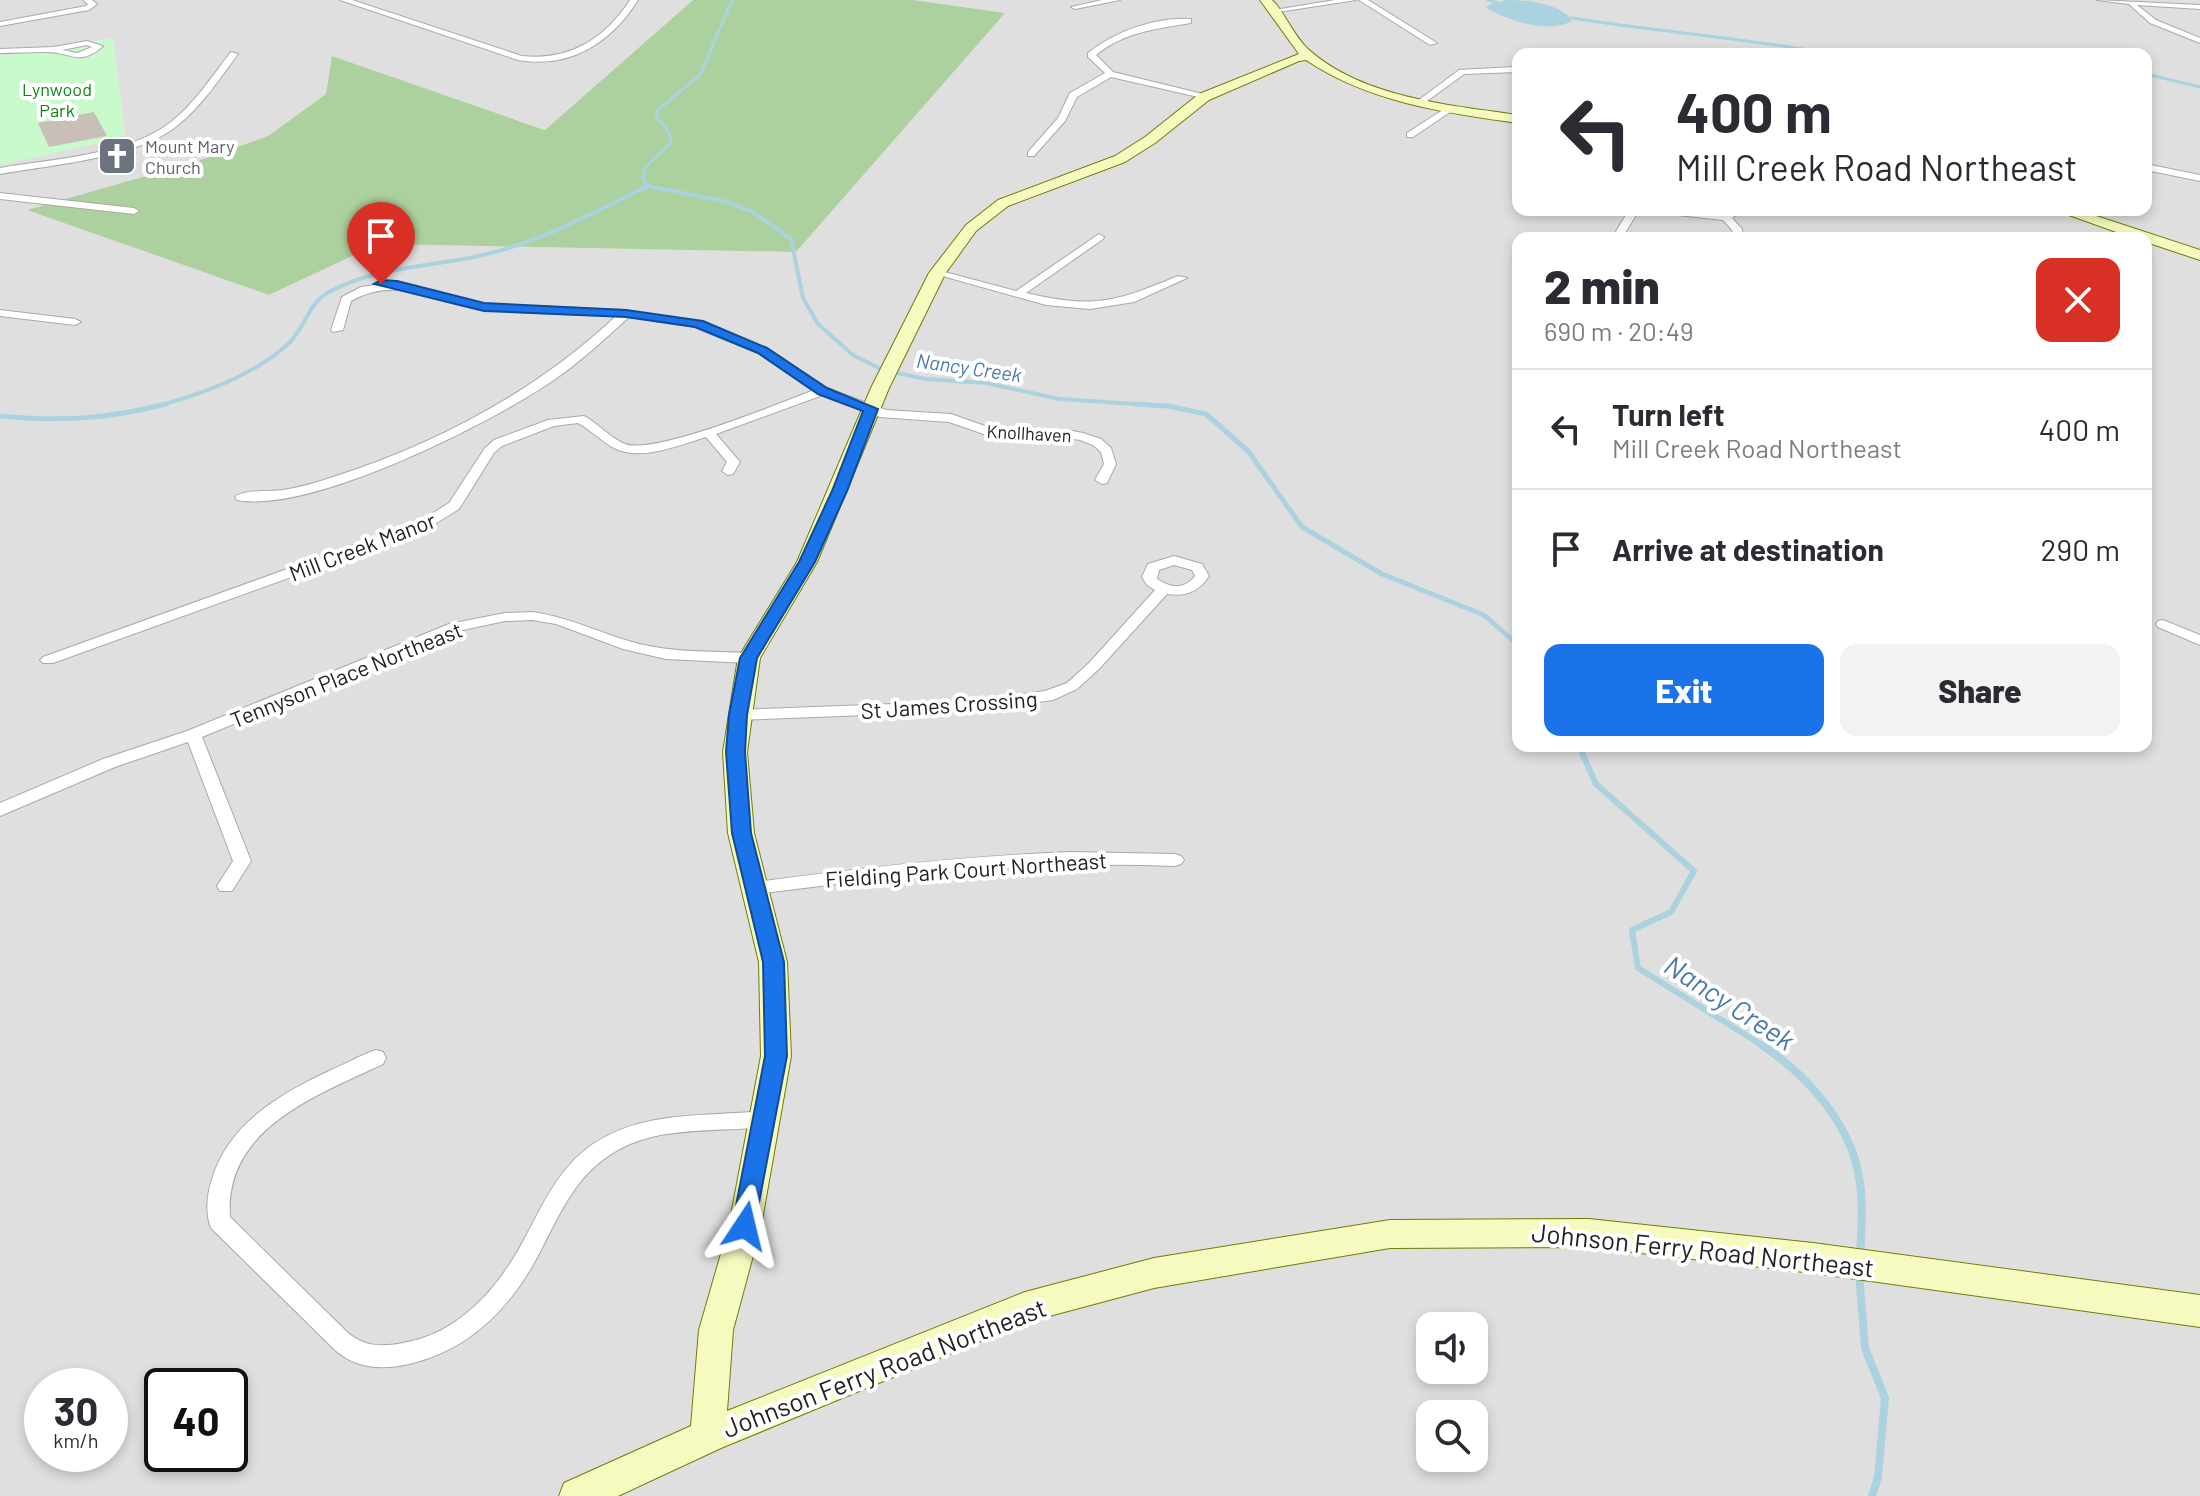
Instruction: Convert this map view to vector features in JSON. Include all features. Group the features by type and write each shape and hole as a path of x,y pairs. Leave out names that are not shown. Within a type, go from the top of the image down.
{"street":[{"path":"344,0 528,60 571,55 615,28 634,0"},
{"path":"1075,7 1116,0"},
{"path":"1266,0 1278,10 1308,56 1348,78 1420,102 1512,118"},
{"path":"1278,10 1352,0"},
{"path":"1363,0 1433,43"},
{"path":"2101,0 2200,7"},
{"path":"2131,2 2136,11 2148,19 2200,41"},
{"path":"0,24 57,15 90,3 107,5"},
{"path":"1188,21 1164,24 1105,41 1091,55 1110,74 1204,97"},
{"path":"0,51 54,49"},
{"path":"0,171 122,147 168,129 183,116 234,54"},
{"path":"708,1436 716,1330 745,1226 776,1056 773,962 741,833 735,752 738,715 749,658 807,562 876,398 937,273 971,228 1003,203 1120,159 1150,140 1204,97 1296,58 1308,56"},
{"path":"1420,102 1462,72 1512,70"},
{"path":"1031,154 1062,119 1073,95 1110,74"},
{"path":"1410,135 1452,108"},
{"path":"2152,168 2200,178"},
{"path":"0,196 134,211"},
{"path":"1717,216 1726,217 1737,232"},
{"path":"2081,216 2130,232"},
{"path":"1018,294 1099,237"},
{"path":"2152,239 2200,255"},
{"path":"937,273 1065,305 1113,303 1182,278"},
{"path":"337,330 346,299 381,284 397,285 484,307 626,313 698,324 762,351 823,391 876,398"},
{"path":"0,313 75,322"},
{"path":"242,497 292,494 342,479 482,420 555,374 598,342 626,313"},
{"name":"Mill Creek Manor","path":"48,660 425,524 454,506 489,451 498,443 552,423 580,419 630,450 643,450 708,432 823,391"},
{"name":"Knollhaven","path":"876,398 884,414 951,418 982,432 998,435 1067,434 1097,442 1107,451 1110,464 1102,480"},
{"path":"708,432 732,456 734,462 728,471"},
{"name":"St James Crossing","path":"738,715 973,706 1048,696 1072,686 1094,666 1163,589"},
{"name":"Tennyson Place Northeast","path":"0,810 109,763 193,735 454,627 505,617 532,616 559,620 628,646 666,654 749,658"},
{"path":"2163,624 2200,640"},
{"path":"193,735 242,861 226,886"},
{"name":"Fielding Park Court Northeast","path":"757,888 877,872 1070,858 1175,860"},
{"path":"376,1058 300,1095 253,1129 232,1155 219,1189 219,1221 278,1284 354,1352 377,1358 417,1351 454,1337 486,1310 515,1276 559,1193 596,1152 624,1136 657,1124 763,1119"},
{"name":"Johnson Ferry Road Northeast","path":"577,1496 708,1436 1025,1307 1154,1273 1390,1234 1589,1233 1924,1272 2200,1311"}],"shaded area":[{"path":"0,0 693,0 546,130 332,56 326,94 268,136 195,162 28,210 269,295 378,244 796,252 1004,13 913,0 2200,0 2200,1496 0,1496 0,165 107,141 125,134 113,38 0,56"}],"green space":[{"path":"693,0 913,0 1005,13 796,252 378,244 269,295 27,210 195,162 268,136 326,94 332,56 545,130"},
{"name":"Lynwood Park","path":"113,38 125,134 107,141 0,165 0,56"}],"water":[{"path":"1507,0 1552,6 1572,21 1562,25 1540,26 1517,21 1486,8"}],"building":[{"path":"94,112 107,136 49,147 38,123"}],"waterway":[{"name":"Nancy Creek","path":"643,178 645,167 671,143 669,132 656,116 658,110 700,75 732,0"},
{"path":"1487,0 1496,2"},
{"path":"1572,18 1793,48"},
{"path":"2152,75 2200,87"},
{"name":"Nancy Creek","path":"643,178 648,186"},
{"path":"161,405 210,389 262,364 290,342 317,301 350,282 389,271 471,258 511,247 571,224 648,186"},
{"name":"Nancy Creek","path":"648,186 727,202 753,212 791,239 803,298 818,324 853,355 883,370 926,379 986,383 1059,399 1141,404"},
{"path":"161,405 166,404"},
{"name":"Nancy Creek","path":"1134,404 1141,404"},
{"name":"Nancy Creek","path":"1141,404 1206,414 1248,451 1302,527 1382,574 1484,615 1512,640"},
{"name":"Nancy Creek","path":"1141,404 1165,406"},
{"path":"0,416 83,418 161,405"},
{"name":"Nancy Creek","path":"1582,752 1596,784 1694,871 1671,912 1632,930 1638,968 1763,1046"},
{"name":"Nancy Creek","path":"1763,1046 1810,1085 1846,1137 1861,1187 1860,1258"},
{"name":"Nancy Creek","path":"1859,1273 1865,1348 1885,1398 1878,1477 1872,1496"}],"place":[{"name":"Mount Mary Church","path":"117,156"}],"route":[{"path":"381,284 397,285 484,307 626,313 698,324 762,351 823,391 871,409 807,562 749,658 738,715 735,752 741,833 773,962 776,1056 745,1226"}]}
